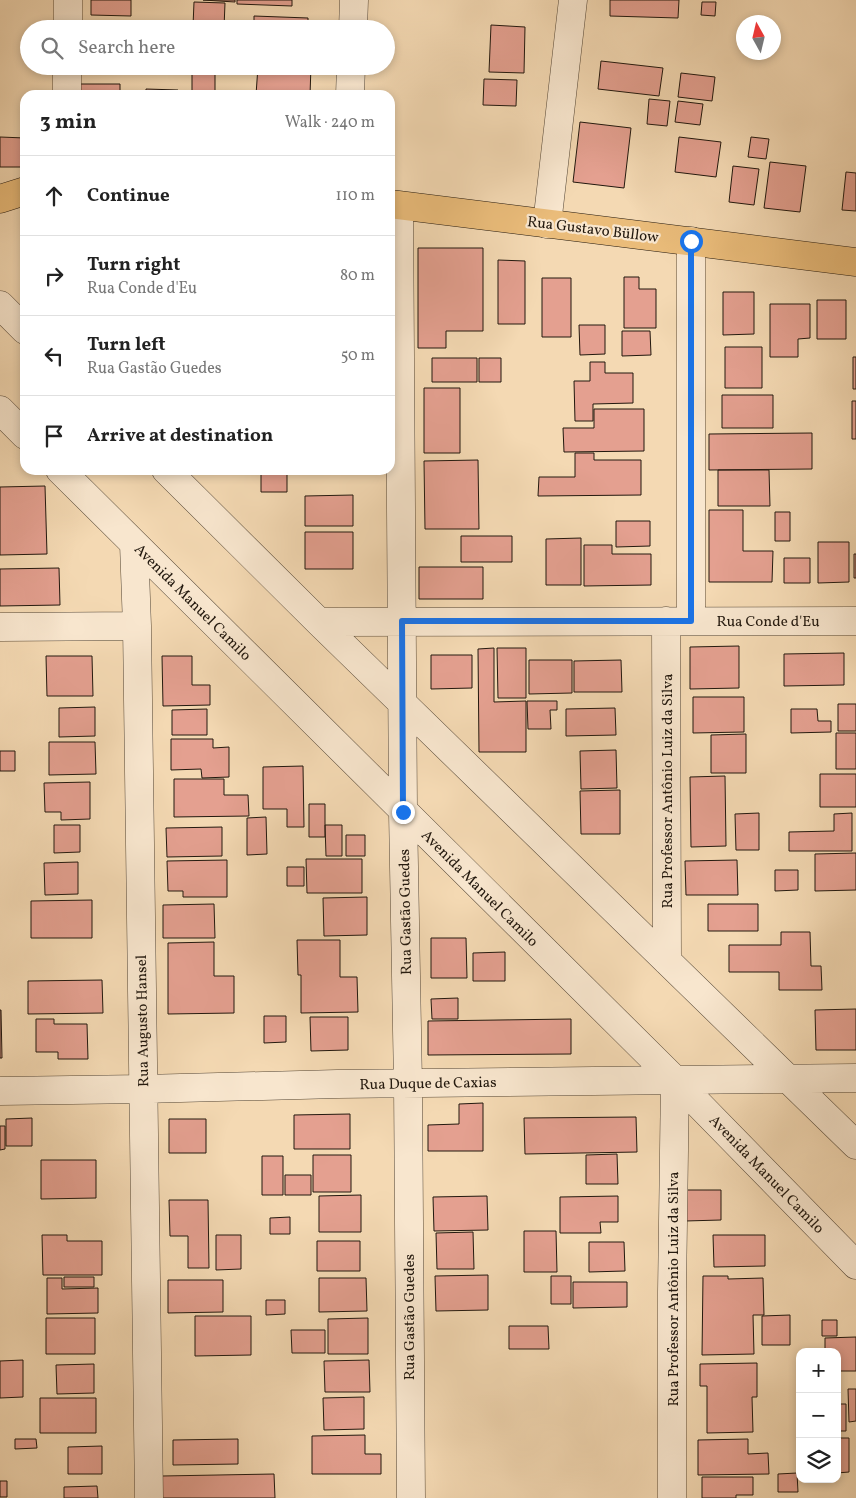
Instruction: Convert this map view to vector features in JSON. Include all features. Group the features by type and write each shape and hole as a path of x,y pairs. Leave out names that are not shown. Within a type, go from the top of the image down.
{"main road":[{"path":"0,199 20,193"},
{"name":"Rua Gustavo Büllow","path":"395,205 856,262"}],"street":[{"path":"68,0 68,20"},
{"path":"353,20 354,0"},
{"path":"547,224 573,0"},
{"path":"67,75 67,90"},
{"path":"350,90 351,75"},
{"name":"Rua Gastão Guedes","path":"395,205 408,1084 411,1498"},
{"name":"Rua Professor Antônio Luiz da Silva","path":"667,961 691,241"},
{"path":"0,305 20,325"},
{"path":"0,410 20,430"},
{"name":"Avenida Manuel Camilo","path":"65,475 675,1080 856,1265"},
{"path":"171,475 319,622 856,1145"},
{"name":"Rua Augusto Hansel","path":"134,544 148,1498"},
{"name":"Rua Conde d'Eu","path":"319,622 856,621"},
{"path":"0,627 136,626"},
{"name":"Rua Duque de Caxias","path":"0,1091 856,1078"},
{"name":"Rua Professor Antônio Luiz da Silva","path":"672,1498 675,1080"}],"building":[{"path":"91,0 131,0 131,16 91,15"},
{"path":"203,0 235,0 235,2"},
{"path":"237,0 292,0 292,6 237,4"},
{"path":"610,0 679,0 678,18 610,16"},
{"path":"194,2 225,3 224,20 193,20"},
{"path":"702,2 716,2 715,16 701,15"},
{"path":"254,16 308,18 308,20 254,20"},
{"path":"491,25 525,27 524,73 489,72"},
{"path":"601,61 663,68 659,96 598,89"},
{"path":"681,73 715,77 712,101 678,97"},
{"path":"192,75 215,75 215,90 192,90"},
{"path":"257,75 311,75 310,90 256,90"},
{"path":"484,79 517,80 516,106 483,105"},
{"path":"80,84 120,84 120,90 80,90"},
{"path":"146,89 178,90 146,90"},
{"path":"649,99 670,101 667,126 647,124"},
{"path":"678,101 703,104 700,125 675,122"},
{"path":"580,122 631,128 624,188 573,182"},
{"path":"0,137 20,138 20,167 0,167"},
{"path":"679,137 721,142 716,177 675,172"},
{"path":"751,137 769,139 766,159 748,157"},
{"path":"770,162 806,166 800,212 764,208"},
{"path":"733,166 759,169 754,205 729,202"},
{"path":"846,172 856,173 856,211 842,210"},
{"path":"418,248 483,248 483,331 446,331 446,348 418,348"},
{"path":"498,260 525,261 525,324 498,324"},
{"path":"624,277 639,277 639,289 656,289 656,328 624,328"},
{"path":"542,278 571,278 571,337 542,337"},
{"path":"723,292 754,292 754,334 723,335"},
{"path":"817,300 846,300 846,339 817,339"},
{"path":"770,304 810,304 810,338 798,339 798,357 770,357"},
{"path":"579,325 605,325 605,354 580,355"},
{"path":"622,331 650,331 651,355 622,356"},
{"path":"725,347 762,347 762,388 725,388"},
{"path":"853,357 856,357 856,389 853,389"},
{"path":"432,358 477,358 477,382 432,382"},
{"path":"479,358 501,358 501,382 479,382"},
{"path":"590,362 605,362 605,373 633,373 633,403 593,404 593,421 575,421 574,381 590,381"},
{"path":"424,388 460,388 460,453 424,453"},
{"path":"722,395 773,395 773,428 722,428"},
{"path":"852,401 856,401 856,439 852,439"},
{"path":"594,409 644,409 644,451 564,452 563,428 594,428"},
{"path":"812,433 812,469 709,470 709,434"},
{"path":"575,453 594,453 594,460 641,460 641,495 538,496 539,477 575,477"},
{"path":"478,460 479,529 425,529 424,461"},
{"path":"718,470 769,470 770,506 718,506"},
{"path":"261,475 287,475 287,492 261,492"},
{"path":"45,486 47,554 0,555 0,487"},
{"path":"353,495 353,526 305,526 305,496"},
{"path":"709,510 743,510 743,551 773,551 772,582 709,582"},
{"path":"775,512 790,512 790,541 775,541"},
{"path":"616,521 650,521 650,546 616,547"},
{"path":"305,532 353,532 353,569 305,569"},
{"path":"461,536 512,536 512,562 461,562"},
{"path":"581,538 581,585 546,585 546,539"},
{"path":"818,542 849,542 849,582 818,583"},
{"path":"584,545 612,545 612,554 651,554 651,585 584,586"},
{"path":"854,554 856,554 856,578 854,578"},
{"path":"784,558 810,558 810,583 784,583"},
{"path":"419,567 483,567 483,599 419,599"},
{"path":"59,568 60,605 0,606 0,569"},
{"path":"739,646 739,688 690,689 690,647"},
{"path":"494,648 494,702 526,701 526,752 479,752 478,649"},
{"path":"497,648 526,648 526,698 498,698"},
{"path":"844,653 844,685 784,686 784,654"},
{"path":"431,655 472,655 472,688 431,689"},
{"path":"46,656 92,656 93,696 47,696"},
{"path":"162,656 192,656 192,685 210,685 210,705 163,706"},
{"path":"529,660 572,660 572,693 529,694"},
{"path":"621,660 622,692 574,692 574,661"},
{"path":"693,697 744,697 744,732 693,733"},
{"path":"527,701 557,701 557,710 550,710 551,729 528,729"},
{"path":"838,704 856,704 856,731 838,731"},
{"path":"95,707 95,736 59,737 59,708"},
{"path":"615,708 616,735 566,736 566,709"},
{"path":"207,709 207,735 172,735 172,710"},
{"path":"791,709 817,709 818,721 831,721 831,732 791,733"},
{"path":"836,733 856,733 856,769 836,769"},
{"path":"746,734 746,773 711,773 711,735"},
{"path":"171,739 213,739 213,748 229,747 229,777 202,778 201,769 171,770"},
{"path":"49,742 95,742 96,774 49,775"},
{"path":"616,750 617,788 581,789 580,751"},
{"path":"0,751 15,751 15,771 0,771"},
{"path":"303,766 304,827 287,827 287,809 263,809 263,767"},
{"path":"820,774 856,774 856,807 820,807"},
{"path":"725,776 726,846 691,847 690,777"},
{"path":"174,779 224,779 224,795 248,795 249,816 174,817"},
{"path":"90,782 90,819 61,820 61,812 45,812 44,783"},
{"path":"620,790 620,834 581,834 580,791"},
{"path":"309,804 325,804 325,837 309,837"},
{"path":"759,813 759,850 736,850 735,814"},
{"path":"852,813 852,851 789,851 789,832 834,831 834,814"},
{"path":"266,817 267,854 247,855 247,818"},
{"path":"54,825 80,825 80,852 54,853"},
{"path":"325,825 342,825 342,856 326,856"},
{"path":"222,827 222,856 167,857 166,828"},
{"path":"346,835 365,835 365,856 346,856"},
{"path":"856,853 856,890 815,891 815,854"},
{"path":"306,859 362,859 362,893 307,893"},
{"path":"227,860 227,897 183,897 183,891 168,891 167,861"},
{"path":"737,860 738,895 686,895 685,861"},
{"path":"78,862 78,894 45,895 44,863"},
{"path":"287,867 304,867 304,886 287,886"},
{"path":"775,870 798,870 798,890 775,891"},
{"path":"367,897 367,935 324,936 323,898"},
{"path":"92,900 92,938 31,938 31,901"},
{"path":"214,904 215,938 163,938 163,905"},
{"path":"708,904 758,904 758,931 708,931"},
{"path":"781,932 810,932 811,966 821,966 822,990 779,990 779,972 729,972 729,945 781,945"},
{"path":"431,938 466,938 467,978 431,978"},
{"path":"297,940 340,940 340,977 357,977 358,1012 301,1013 301,975 298,975"},
{"path":"214,942 214,976 234,976 234,1013 168,1014 168,943"},
{"path":"505,952 505,981 473,981 473,953"},
{"path":"102,980 103,1013 28,1014 28,981"},
{"path":"458,998 458,1019 432,1019 431,999"},
{"path":"856,1009 856,1050 816,1050 815,1010"},
{"path":"1,1010 2,1058 0,1058"},
{"path":"264,1016 286,1016 286,1042 264,1043"},
{"path":"310,1017 348,1017 348,1050 311,1051"},
{"path":"36,1019 54,1019 54,1024 87,1024 88,1059 58,1059 58,1052 36,1052"},
{"path":"571,1019 571,1054 428,1055 428,1021"},
{"path":"483,1103 483,1151 428,1151 428,1125 459,1124 459,1104"},
{"path":"350,1114 350,1149 294,1149 294,1115"},
{"path":"636,1117 637,1152 525,1154 524,1118"},
{"path":"32,1118 32,1146 6,1146 6,1119"},
{"path":"169,1119 206,1119 206,1153 169,1153"},
{"path":"0,1126 5,1126 5,1149 0,1150"},
{"path":"617,1154 618,1184 586,1184 586,1155"},
{"path":"313,1155 351,1155 351,1192 313,1192"},
{"path":"262,1156 283,1156 283,1195 262,1195"},
{"path":"41,1160 96,1160 96,1198 41,1199"},
{"path":"285,1175 311,1175 311,1195 285,1195"},
{"path":"685,1190 721,1190 721,1220 685,1221"},
{"path":"361,1195 361,1232 319,1232 319,1196"},
{"path":"487,1196 488,1230 434,1231 433,1197"},
{"path":"618,1196 618,1222 600,1222 601,1233 560,1233 560,1197"},
{"path":"169,1200 208,1200 209,1268 188,1268 188,1236 170,1236"},
{"path":"290,1217 290,1234 270,1234 270,1218"},
{"path":"524,1231 556,1231 557,1272 524,1272"},
{"path":"473,1232 474,1269 437,1269 436,1233"},
{"path":"42,1235 67,1235 67,1241 102,1241 102,1275 43,1275"},
{"path":"216,1235 241,1235 241,1269 216,1270"},
{"path":"713,1235 765,1235 765,1266 714,1267"},
{"path":"317,1241 360,1241 360,1271 317,1271"},
{"path":"589,1242 624,1242 625,1271 589,1272"},
{"path":"488,1275 488,1310 436,1311 435,1276"},
{"path":"551,1276 571,1276 571,1304 551,1304"},
{"path":"703,1276 728,1276 728,1279 763,1278 764,1315 753,1315 754,1354 702,1355"},
{"path":"64,1277 94,1277 94,1287 64,1287"},
{"path":"47,1278 62,1278 62,1289 98,1288 98,1313 47,1314"},
{"path":"319,1278 366,1278 367,1311 319,1312"},
{"path":"168,1280 223,1280 223,1312 168,1313"},
{"path":"573,1282 627,1282 627,1307 573,1308"},
{"path":"266,1300 285,1300 285,1314 266,1315"},
{"path":"790,1315 790,1345 762,1345 762,1316"},
{"path":"195,1316 251,1316 251,1355 195,1356"},
{"path":"46,1318 95,1318 95,1354 46,1354"},
{"path":"368,1318 368,1354 328,1354 328,1319"},
{"path":"822,1320 837,1320 837,1336 822,1336"},
{"path":"509,1326 548,1326 549,1349 509,1349"},
{"path":"291,1330 325,1330 325,1353 292,1353"},
{"path":"856,1337 856,1371 841,1371 841,1348 825,1348 825,1338"},
{"path":"23,1360 23,1397 0,1398 0,1361"},
{"path":"369,1360 370,1392 325,1392 324,1361"},
{"path":"757,1363 757,1397 752,1397 753,1432 707,1433 707,1386 700,1386 700,1364"},
{"path":"94,1364 94,1393 57,1394 56,1365"},
{"path":"848,1389 856,1389 856,1421 849,1422"},
{"path":"364,1397 364,1429 324,1430 323,1398"},
{"path":"40,1398 96,1398 96,1433 40,1433"},
{"path":"841,1404 846,1404 846,1431 841,1431"},
{"path":"365,1435 365,1454 381,1454 381,1474 312,1474 312,1436"},
{"path":"841,1438 849,1438 849,1472 841,1473"},
{"path":"15,1439 36,1439 37,1448 15,1449"},
{"path":"238,1439 238,1464 173,1465 173,1440"},
{"path":"748,1439 748,1454 768,1453 769,1474 698,1475 698,1440"},
{"path":"102,1446 102,1474 68,1474 68,1447"},
{"path":"796,1473 798,1492 778,1492 778,1474"},
{"path":"274,1474 275,1498 162,1498 162,1476"},
{"path":"702,1477 753,1477 753,1495 736,1495 736,1498 702,1498"},
{"path":"0,1481 7,1481 7,1497 0,1497"},
{"path":"97,1486 98,1498 64,1498 64,1487"}],"route":[{"path":"403,812 402,621 691,621 691,241"}]}
